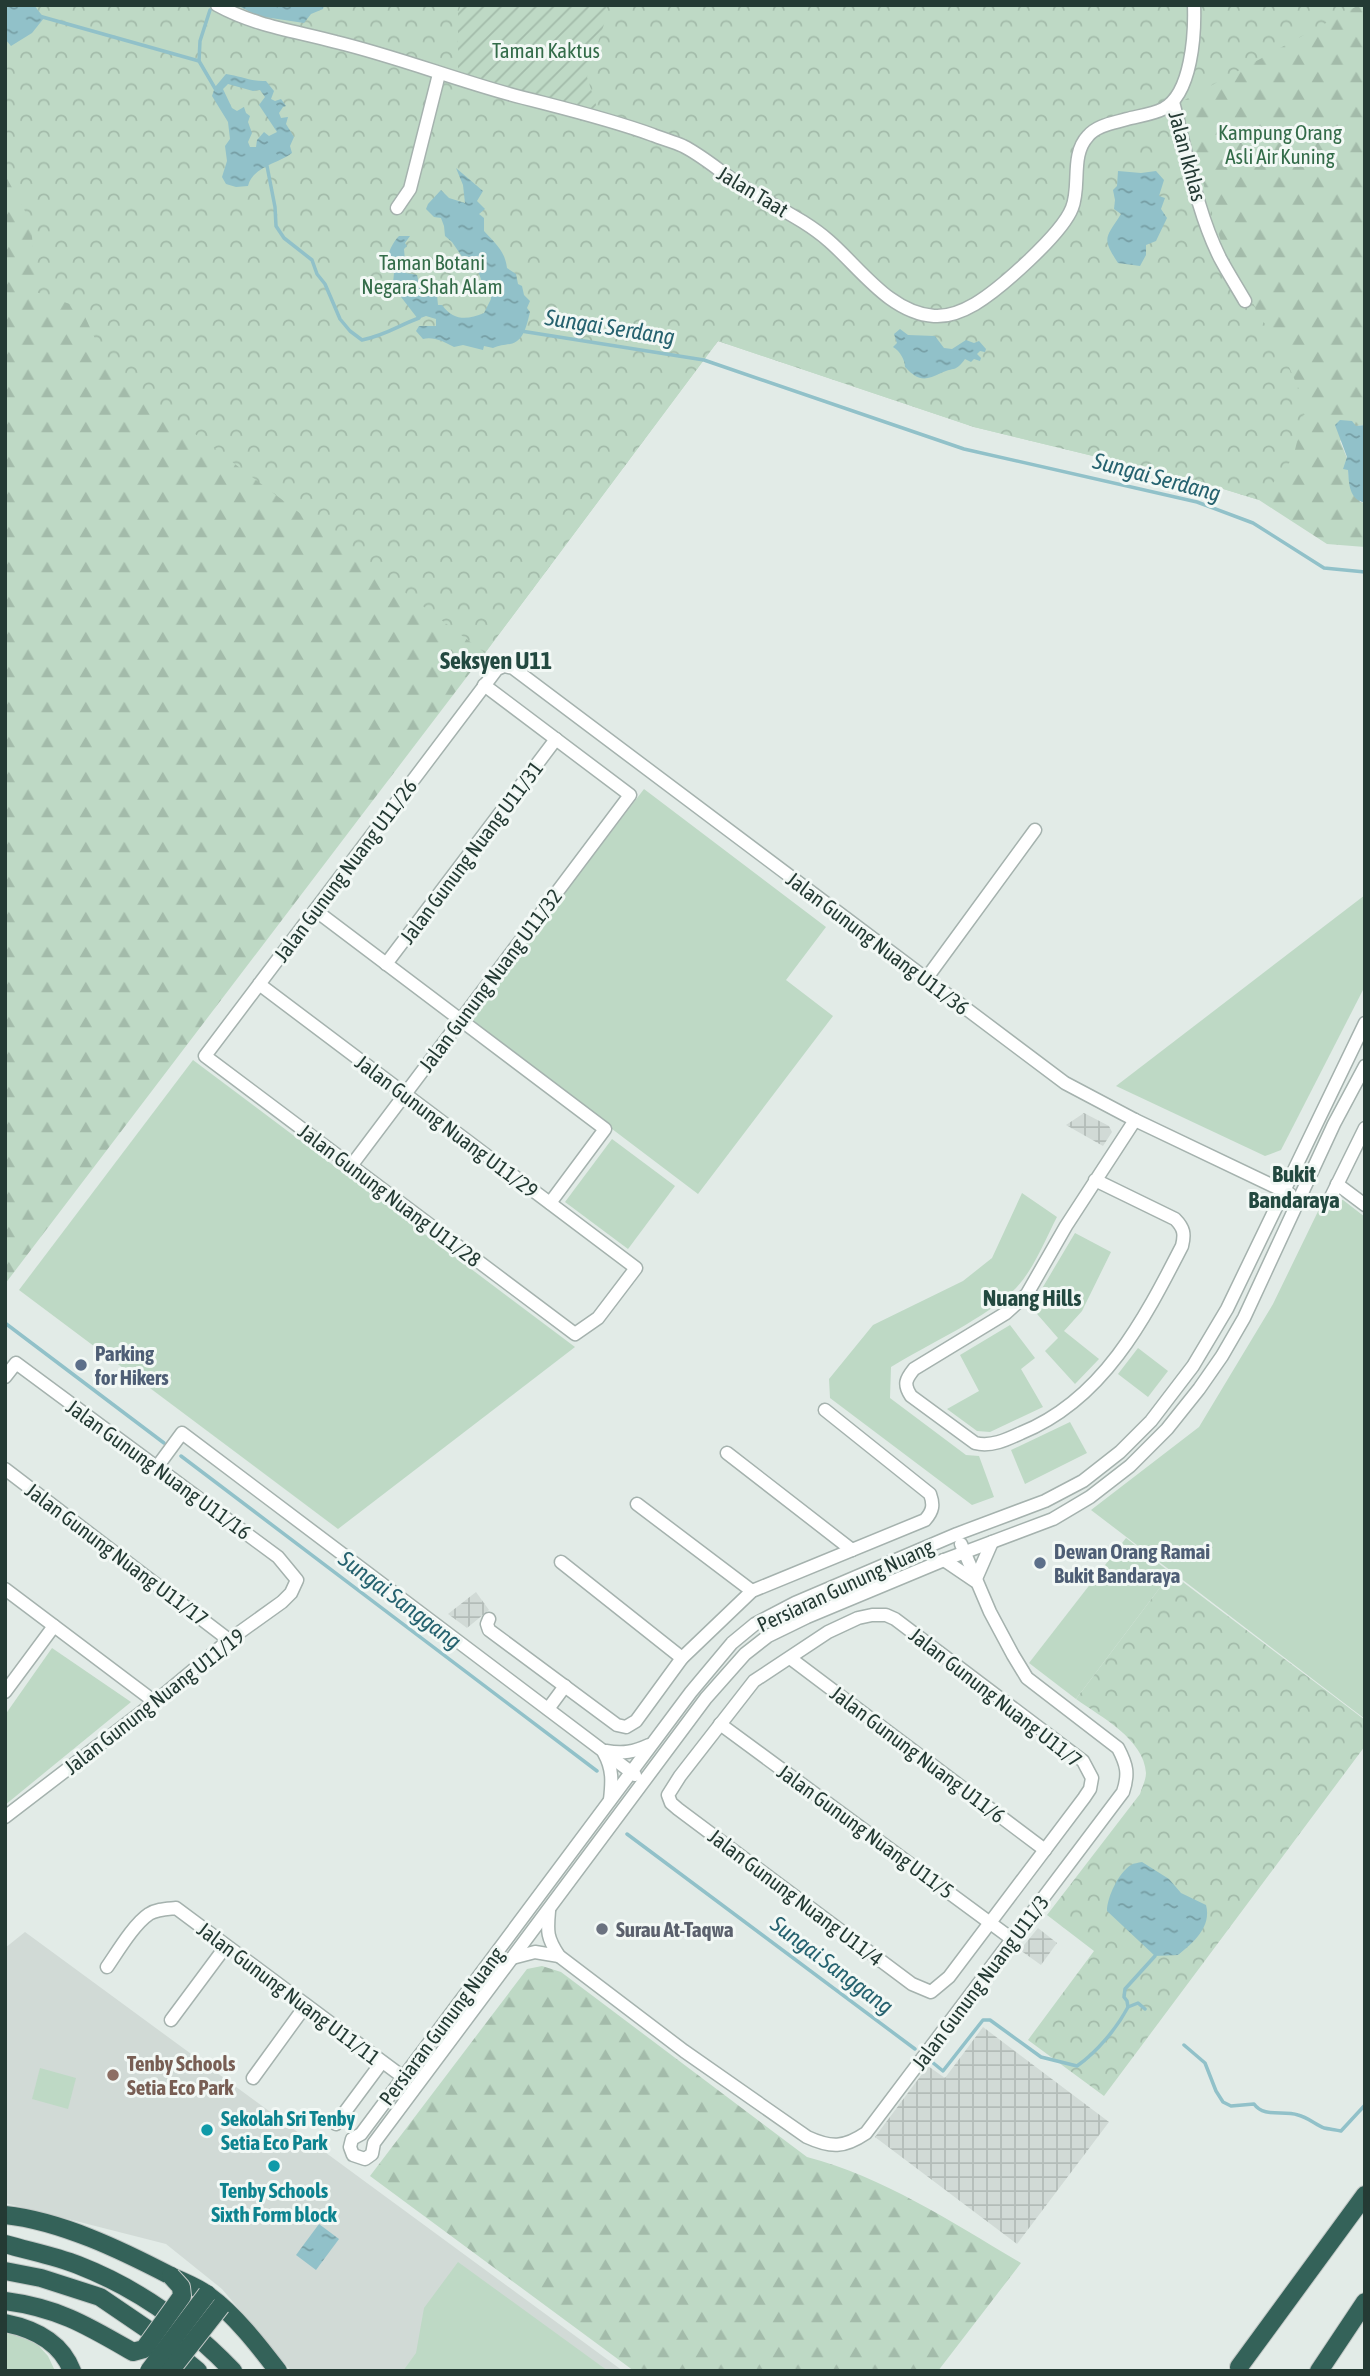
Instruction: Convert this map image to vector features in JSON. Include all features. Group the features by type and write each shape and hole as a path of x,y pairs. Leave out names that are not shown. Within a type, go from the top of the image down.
{"highway":[{"path":"1239,2367 1365,2195"},
{"path":"5,2215 33,2218 139,2259 214,2300 278,2371"},
{"path":"5,2244 76,2264 109,2278 139,2295 194,2334 233,2371"},
{"path":"5,2271 41,2277 100,2297 147,2329 198,2371"},
{"path":"5,2301 47,2308 82,2322 133,2352 144,2350 182,2296 181,2287 171,2276"},
{"path":"149,2371 214,2300"},
{"path":"170,2371 214,2300"},
{"path":"1319,2371 1365,2302"},
{"path":"5,2323 40,2334 60,2348 72,2371"}],"street":[{"name":"Jalan Taat","path":"217,5 238,17 264,25 338,42 439,74 611,121 683,146 745,188 801,220 830,242 897,303 915,313 933,316 947,316 989,295 1020,269 1056,231 1070,213 1076,196 1079,156 1088,135 1103,126 1163,110 1173,102"},
{"name":"Jalan Ikhlas","path":"1195,5 1190,61 1183,85 1173,102 1212,237 1245,301"},
{"path":"397,208 410,189 439,74"},
{"name":"Jalan Gunung Nuang U11/36","path":"484,685 496,669 504,666 513,668 1065,1083 1135,1120 1300,1199"},
{"path":"484,685 556,739"},
{"name":"Jalan Gunung Nuang U11/26","path":"205,1056 484,685"},
{"name":"Jalan Gunung Nuang U11/32","path":"351,1166 630,795 556,739"},
{"name":"Jalan Gunung Nuang U11/31","path":"386,964 556,739"},
{"path":"926,979 1035,830"},
{"path":"315,910 606,1129 550,1203"},
{"name":"Jalan Gunung Nuang U11/29","path":"259,984 636,1268"},
{"name":"Persiaran Gunung Nuang","path":"1365,1023 1227,1309 1193,1366 1151,1421 1120,1452 1083,1481 1045,1501 957,1534 795,1603 755,1624 732,1643 651,1744 361,2134 352,2139 349,2147 356,2158 365,2159 372,2154 374,2143 644,1781 706,1698 745,1654 768,1636 807,1617 964,1552 1054,1519 1090,1497 1130,1466 1167,1429 1199,1389 1233,1337 1334,1124 1365,1066"},
{"name":"Jalan Gunung Nuang U11/28","path":"205,1056 575,1334 598,1318 636,1268"},
{"path":"1095,1180 1175,1219 1185,1236 1181,1246 1135,1332 1077,1400 1023,1433 984,1446 975,1443 911,1396 906,1388 906,1379 914,1368 1018,1304 1035,1284 1066,1226 1095,1180 1135,1120"},
{"path":"1329,1201 1365,1128"},
{"path":"1338,1184 1365,1205"},
{"name":"Jalan Gunung Nuang U11/16","path":"5,1377 16,1363 278,1557 297,1580"},
{"path":"489,1619 489,1630 617,1725 626,1727 636,1721 682,1658 752,1591 925,1520 931,1513 934,1503 930,1494 825,1410"},
{"path":"157,1467 182,1433 644,1781"},
{"path":"727,1453 852,1550"},
{"name":"Jalan Gunung Nuang U11/17","path":"5,1469 229,1640"},
{"path":"637,1504 752,1591"},
{"name":"Jalan Gunung Nuang U11/3","path":"559,1956 684,2051 807,2137 820,2143 843,2146 866,2133 1123,1792 1128,1779 1127,1764 1118,1748 1027,1678 975,1581 957,1534"},
{"path":"944,1560 975,1581 992,1542"},
{"path":"561,1562 682,1658"},
{"name":"Jalan Gunung Nuang U11/19","path":"5,1817 155,1702 229,1640 282,1602 297,1580"},
{"path":"5,1589 155,1702"},
{"name":"Jalan Gunung Nuang U11/7","path":"790,1658 828,1632 858,1619 886,1615 895,1619 1083,1761 1092,1779 1090,1789 1045,1850"},
{"path":"5,1692 54,1626"},
{"path":"720,1724 754,1681 790,1658"},
{"name":"Jalan Gunung Nuang U11/6","path":"790,1658 1045,1850"},
{"path":"548,1709 565,1686"},
{"name":"Jalan Gunung Nuang U11/5","path":"720,1724 1012,1939"},
{"name":"Jalan Gunung Nuang U11/4","path":"720,1724 668,1795 671,1802 912,1984 931,1992 948,1977 990,1922"},
{"path":"602,1750 627,1752 651,1744"},
{"path":"602,1750 610,1764 610,1800"},
{"path":"990,1922 1045,1850"},
{"name":"Jalan Gunung Nuang U11/11","path":"107,1966 150,1913 176,1908 403,2077"},
{"path":"549,1909 549,1941 559,1956"},
{"path":"171,2020 226,1946"},
{"path":"512,1958 535,1952 559,1956"},
{"path":"253,2078 306,2005"},
{"path":"335,2124 382,2062"}],"shaded area":[{"path":"1084,1113 1109,1126 1112,1132 1103,1146 1066,1125"},
{"path":"476,1592 489,1610 467,1628 448,1614"},
{"path":"1038,1928 1057,1943 1041,1965 1020,1950"},
{"name":"Tenby Schools Setia Eco Park","path":"25,1932 623,2371 291,2371 222,2289 166,2244 5,2203 5,1948"},
{"path":"983,2027 1109,2122 1017,2244 875,2137 928,2066 945,2078"}],"green space":[{"name":"Taman Botani Negara Shah Alam","path":"5,5 1359,5 1181,102 1222,245 1262,320 1277,340 1306,405 1293,458 1259,500 1204,483 974,427 718,341 485,653 109,369 81,308 36,292 31,222 5,175"},
{"name":"Taman Kaktus","path":"461,5 607,5 607,15 587,77 598,111 458,73 458,13"},
{"name":"Taman Botani Negara Shah Alam","path":"607,5 1365,5 1365,425 1356,426 1340,441 1347,458 1349,479 1360,502 1365,503 1365,547 1327,544 1259,500 1204,483 974,427 718,341 485,653 5,1284 5,39"},
{"path":"644,789 826,927 786,980 833,1016 698,1194 468,1020"},
{"path":"1365,895 1365,986 1281,1150 1265,1156 1116,1086"},
{"path":"193,1060 575,1347 338,1529 19,1290"},
{"path":"612,1139 675,1186 628,1249 565,1202"},
{"path":"1022,1193 1057,1217 1034,1263 1016,1288 989,1310 891,1367 890,1398 966,1455 979,1456 994,1497 972,1505 830,1398 829,1379 873,1325 963,1281 992,1258"},
{"path":"1324,1199 1343,1200 1365,1217 1365,1719 1091,1510 1199,1427 1273,1304"},
{"path":"1075,1233 1111,1252 1082,1311 1064,1331 1099,1359 1075,1384 1045,1351 1058,1338 1031,1307"},
{"path":"1010,1325 1035,1358 1021,1369 1043,1407 990,1432 977,1431 947,1409 979,1391 960,1355"},
{"path":"1138,1348 1168,1371 1148,1397 1118,1374"},
{"path":"1070,1422 1087,1453 1025,1484 1011,1450"},
{"path":"1126,1538 1171,1573 1076,1699 1029,1663"},
{"path":"1171,1573 1365,1720 1365,1746 1104,2096 1028,2040 1094,1951 1047,1915 1140,1794 1146,1776 1143,1761 1130,1739 1076,1699"},
{"path":"52,1648 131,1702 5,1805 5,1715"},
{"path":"542,1966 561,1972 807,2157 863,2176 891,2189 1021,2263 938,2371 634,2371 370,2176 527,1969"},
{"path":"40,2068 76,2078 68,2109 32,2099"},
{"path":"458,2262 608,2371 403,2371 416,2353 424,2308"},
{"path":"5,2330 28,2334 48,2356 55,2371 5,2371"}],"water":[{"path":"5,5 34,5 44,18 32,33 11,46 5,39"},
{"path":"237,5 324,5 323,9 311,14 304,23 258,16"},
{"path":"226,74 266,81 274,91 271,99 281,99 286,106 279,113 281,118 288,117 286,124 294,137 290,146 292,153 260,170 248,186 226,184 222,177 227,161 225,146 230,139 228,122 212,96 215,87","holes":["228,84 253,91 260,90 265,97 259,105 277,132 269,136 264,132 257,140 256,147 250,147 248,142 252,133 248,122 250,116 244,107 237,111 232,108 223,89"]},
{"path":"456,168 483,191 477,201 485,209 479,214 484,218 484,231 502,252 507,268 516,274 518,284 522,286 524,295 530,301 526,327 515,343 493,348 484,346 483,350 463,345 454,347 443,341 423,339 416,331 419,326 436,326 436,319 426,316 418,319 401,297 403,292 393,283 394,273 387,268 388,255 396,239 399,236 410,236 404,249 406,273 417,275 419,284 425,289 431,289 437,295 438,305 442,305 451,314 466,318 484,313 491,299 491,289 482,282 478,271 465,261 445,236 441,218 434,217 426,209 441,190 449,198 465,203 463,185"},
{"path":"1118,171 1156,171 1164,180 1159,196 1165,198 1161,209 1167,218 1156,241 1146,245 1146,255 1140,266 1118,263 1109,248 1107,238 1121,214 1114,209 1113,190 1117,186"},
{"path":"900,329 908,335 935,336 944,348 952,349 966,340 974,343 979,341 986,349 985,352 980,351 977,354 981,358 980,361 974,359 971,362 965,359 954,369 922,378 905,367 902,356 893,347 897,343 894,334"},
{"path":"1340,420 1352,421 1356,426 1365,425 1365,503 1353,494 1348,470 1343,469 1347,457 1335,425"},
{"path":"1142,1862 1169,1879 1181,1893 1206,1905 1204,1927 1195,1940 1178,1955 1155,1956 1107,1911 1111,1892 1122,1873 1132,1864"},
{"path":"319,2224 339,2239 316,2270 296,2255"}],"waterway":[{"path":"199,61 200,41 210,10"},
{"name":"Sungai Serdang","path":"39,16 199,61 216,90"},
{"name":"Sungai Serdang","path":"264,165 267,166 276,226 284,238 312,260 340,319 350,331 362,340 419,318"},
{"name":"Sungai Serdang","path":"521,331 704,360 964,449 1197,502 1253,523 1324,568 1365,572"},
{"name":"Sungai Sanggang","path":"5,1323 164,1443"},
{"name":"Sungai Sanggang","path":"181,1456 597,1771"},
{"name":"Sungai Sanggang","path":"627,1834 915,2049"},
{"path":"1128,2007 1124,1997 1125,1989 1155,1956"},
{"name":"Sungai Sanggang","path":"932,2062 943,2071 983,2020 990,2020 1041,2057 1077,2066 1106,2039 1128,2007 1138,2003 1145,2009"},
{"name":"Sungai Sanggang","path":"1184,2045 1205,2063 1216,2091 1223,2102 1231,2106 1254,2104 1263,2111 1298,2115 1324,2128 1341,2131 1365,2105"}],"place":[{"name":"Parking for Hikers","path":"81,1365"},
{"name":"Dewan Orang Ramai Bukit Bandaraya","path":"1040,1563"},
{"name":"Surau At-Taqwa","path":"602,1929"},
{"name":"Tenby Schools Setia Eco Park","path":"113,2075"},
{"name":"Sekolah Sri Tenby Setia Eco Park","path":"207,2130"},
{"name":"Tenby Schools Sixth Form block","path":"274,2166"}],"district":[{"name":"Seksyen U11","path":"496,660"},
{"name":"Bukit Bandaraya","path":"1294,1187"},
{"name":"Nuang Hills","path":"1032,1298"}],"park label":[{"name":"Kampung Orang Asli Air Kuning","path":"1280,144"}]}
